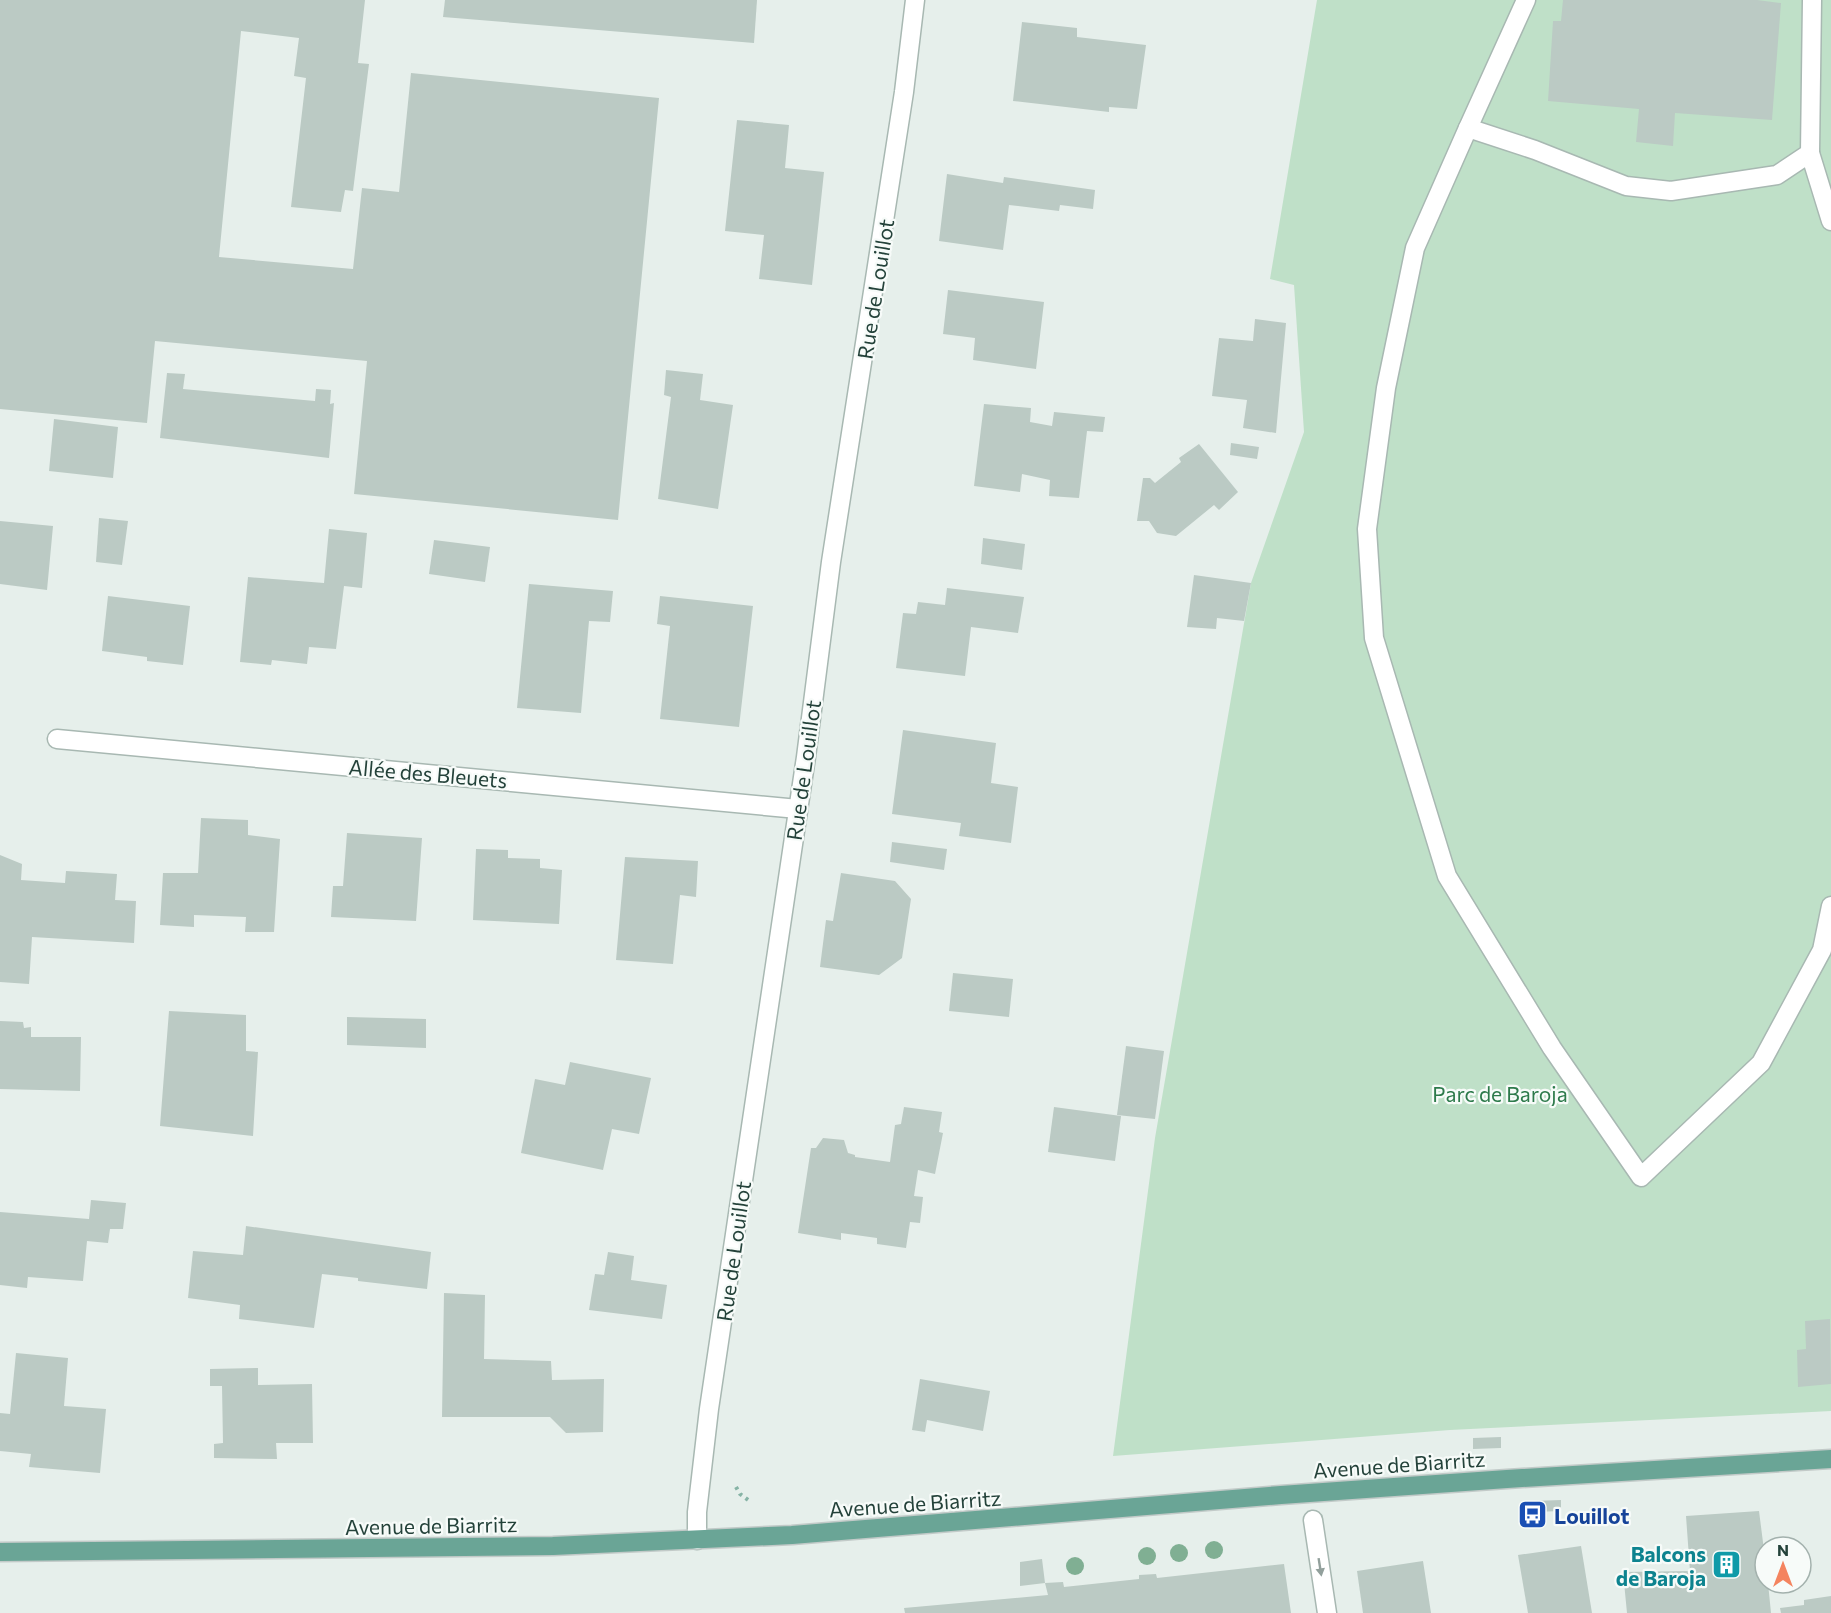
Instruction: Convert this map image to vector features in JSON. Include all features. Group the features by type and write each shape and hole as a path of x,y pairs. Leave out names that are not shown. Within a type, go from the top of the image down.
{"main road":[{"name":"Avenue de Biarritz","path":"0,1552 346,1550 697,1540 792,1535 1484,1480 1831,1459"}],"street":[{"name":"Rue de Louillot","path":"697,1540 697,1512 709,1409 807,758 831,562 880,257 915,0"},
{"path":"1526,0 1415,248 1386,388 1367,530 1374,638 1447,876 1552,1048 1641,1177 1761,1064 1822,950 1831,906"},
{"path":"1812,0 1810,153 1831,221"},
{"path":"1468,128 1536,150 1626,186 1671,191 1777,175 1810,153"},
{"name":"Allée des Bleuets","path":"57,739 798,809"},
{"path":"1313,1520 1327,1613"}],"green space":[{"name":"Parc de Baroja","path":"1317,0 1831,0 1831,1411 1450,1430 1113,1456 1155,1138 1251,583 1304,432 1294,285 1270,279"}],"building":[{"path":"0,0 365,0 358,63 369,64 353,191 345,190 341,212 291,207 306,78 294,76 299,38 241,31 219,257 353,269 362,188 399,192 411,73 659,98 618,520 354,494 367,361 155,341 147,423 0,409"},
{"path":"445,0 757,0 754,43 443,17"},
{"path":"1563,0 1757,0 1781,3 1772,120 1675,113 1673,146 1636,142 1639,109 1548,101 1553,21 1561,21"},
{"path":"1022,22 1077,28 1077,37 1146,45 1137,109 1109,107 1109,112 1013,101"},
{"path":"737,120 789,125 785,168 824,172 812,285 759,279 764,235 725,231"},
{"path":"947,174 1003,183 1004,177 1095,190 1093,209 1060,205 1059,211 1009,205 1003,250 939,241"},
{"path":"948,290 1044,302 1036,369 973,360 975,338 943,334"},
{"path":"1255,319 1286,323 1276,433 1243,428 1247,400 1212,396 1219,338 1253,341"},
{"path":"666,370 703,374 700,400 733,405 718,509 658,499 671,397 664,395"},
{"path":"167,373 185,374 183,389 315,401 316,389 331,390 330,404 334,403 329,458 160,438"},
{"path":"984,404 1031,408 1030,422 1052,426 1054,412 1105,417 1103,432 1087,431 1079,498 1049,496 1050,480 1022,474 1020,492 974,486"},
{"path":"54,419 118,427 113,478 49,471"},
{"path":"1231,443 1259,447 1257,459 1230,455"},
{"path":"1199,444 1238,492 1219,510 1214,505 1176,536 1157,533 1149,521 1137,521 1143,478 1150,478 1155,483 1181,462 1179,458"},
{"path":"99,518 128,521 122,565 96,562"},
{"path":"0,521 53,526 47,590 0,584"},
{"path":"329,529 367,533 362,588 344,586 336,649 309,647 307,664 272,660 271,665 240,662 248,577 324,583"},
{"path":"983,538 1025,544 1022,570 981,564"},
{"path":"434,540 490,547 485,582 429,574"},
{"path":"1194,575 1251,583 1244,621 1217,618 1216,629 1187,627"},
{"path":"529,584 613,591 610,622 589,621 581,713 517,708"},
{"path":"947,588 1024,597 1018,633 971,627 965,676 896,668 903,613 916,614 918,602 945,605"},
{"path":"108,596 190,606 183,665 147,661 147,657 102,651"},
{"path":"660,596 753,606 739,727 660,719 670,626 657,624"},
{"path":"903,730 996,743 991,783 1018,787 1011,843 959,836 961,823 892,814"},
{"path":"201,818 248,820 248,835 280,839 274,932 245,932 246,917 194,915 194,927 160,925 163,873 198,873"},
{"path":"347,833 422,838 416,921 331,917 333,886 343,886"},
{"path":"892,842 947,849 944,870 890,862"},
{"path":"476,849 508,850 508,858 540,859 540,868 562,870 559,924 473,920"},
{"path":"0,855 22,864 21,880 65,883 66,871 117,874 115,900 136,901 134,943 32,937 29,984 0,982"},
{"path":"625,857 698,861 696,897 680,895 673,964 616,960"},
{"path":"841,873 895,881 911,899 902,958 879,975 820,967 826,920 833,921"},
{"path":"953,973 1013,979 1009,1017 949,1011"},
{"path":"169,1011 246,1015 246,1051 258,1052 253,1136 160,1126"},
{"path":"347,1017 426,1019 426,1048 347,1045"},
{"path":"0,1021 23,1022 24,1028 31,1027 31,1037 81,1037 80,1091 0,1089"},
{"path":"1126,1046 1164,1051 1155,1119 1117,1115"},
{"path":"570,1062 651,1078 639,1134 612,1129 603,1170 521,1153 535,1079 565,1085"},
{"path":"904,1107 942,1112 939,1132 943,1133 935,1174 918,1170 914,1196 923,1197 920,1223 910,1222 906,1248 877,1244 877,1238 841,1233 841,1240 798,1233 811,1148 816,1148 823,1138 844,1140 848,1153 855,1157 890,1162 895,1125 901,1124"},
{"path":"1054,1107 1121,1116 1115,1161 1048,1152"},
{"path":"91,1200 126,1203 123,1229 110,1229 108,1243 87,1241 83,1281 28,1277 27,1288 0,1285 0,1212 89,1219"},
{"path":"246,1226 431,1252 427,1289 358,1281 358,1278 322,1274 314,1328 239,1319 240,1305 188,1298 193,1251 243,1255"},
{"path":"608,1252 634,1256 631,1280 667,1285 662,1319 589,1310 595,1274 604,1275"},
{"path":"444,1293 485,1295 484,1359 551,1361 552,1380 604,1379 603,1432 566,1433 550,1417 442,1417"},
{"path":"1830,1319 1831,1384 1798,1387 1797,1350 1806,1349 1805,1321"},
{"path":"16,1353 68,1358 64,1406 106,1409 100,1473 29,1467 31,1454 0,1451 0,1413 10,1414"},
{"path":"258,1368 258,1385 312,1384 313,1443 276,1443 277,1459 214,1458 214,1444 223,1443 222,1386 210,1386 210,1369"},
{"path":"920,1379 990,1391 983,1431 927,1420 925,1432 912,1430"},
{"path":"1501,1437 1501,1448 1473,1449 1473,1438"},
{"path":"1561,1500 1561,1511 1533,1512 1533,1501"},
{"name":"Balcons de Baroja","path":"1759,1511 1762,1535 1753,1535 1753,1595 1769,1595 1771,1613 1627,1613 1623,1572 1690,1571 1686,1516"},
{"path":"1581,1546 1592,1613 1528,1613 1518,1555"},
{"path":"1042,1559 1045,1583 1020,1586 1020,1562"},
{"path":"1423,1561 1431,1613 1363,1613 1357,1571"},
{"path":"1284,1564 1291,1613 905,1613 904,1608 1048,1595 1045,1583 1063,1582 1064,1587 1139,1579 1139,1575 1156,1574 1157,1578"},
{"path":"1831,1596 1831,1613 1781,1613 1780,1608 1804,1605 1804,1600"}],"place":[{"name":"Louillot","path":"1533,1515"},
{"name":"Balcons de Baroja","path":"1727,1565"}]}
